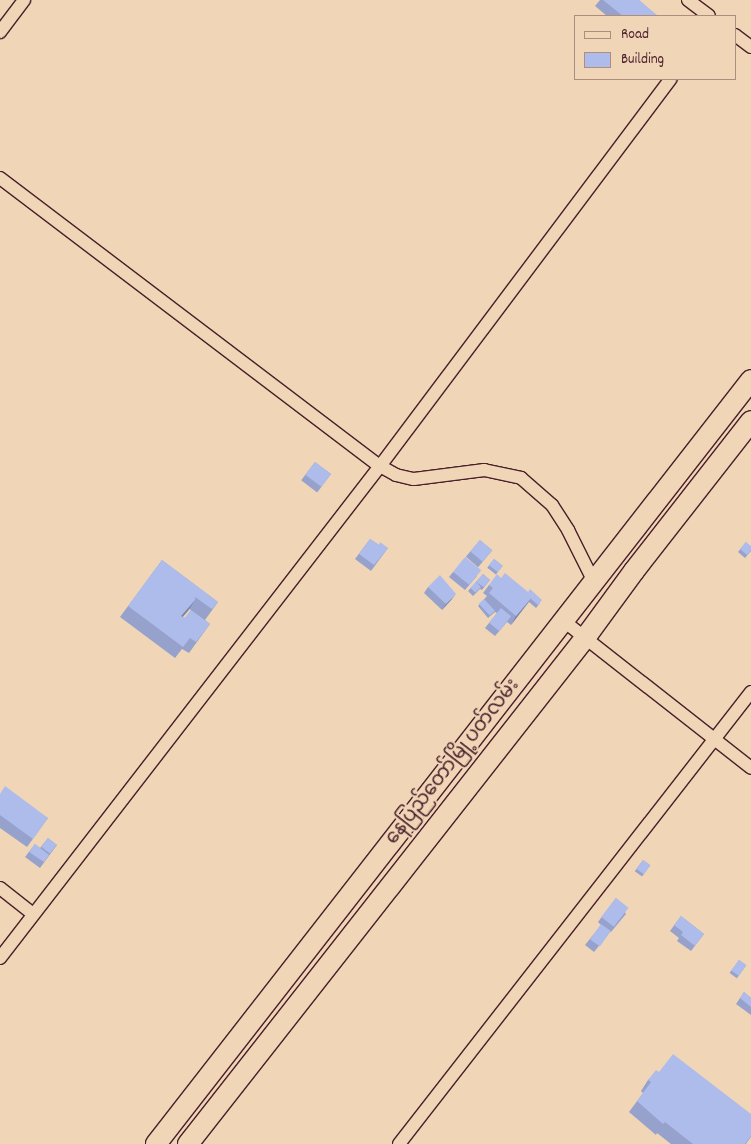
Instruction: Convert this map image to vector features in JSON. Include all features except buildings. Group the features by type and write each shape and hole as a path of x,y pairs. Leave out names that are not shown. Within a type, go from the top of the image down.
{"main road":[{"name":"နေပြည်တော်မြို့ပတ်လမ်း","path":"156,1144 565,622 751,380"},
{"name":"နေပြည်တော်မြို့ပတ်လမ်း","path":"188,1144 585,638 634,571 751,422"}],"street":[{"path":"0,32 24,0"},
{"path":"688,0 708,15"},
{"path":"736,37 751,47"},
{"path":"0,958 380,466 670,80"},
{"path":"0,178 380,466 396,475 414,479 484,470 521,478 552,505 568,530 594,582"},
{"path":"565,622 751,768"},
{"path":"399,1144 751,692"},
{"path":"0,888 33,914"}]}
